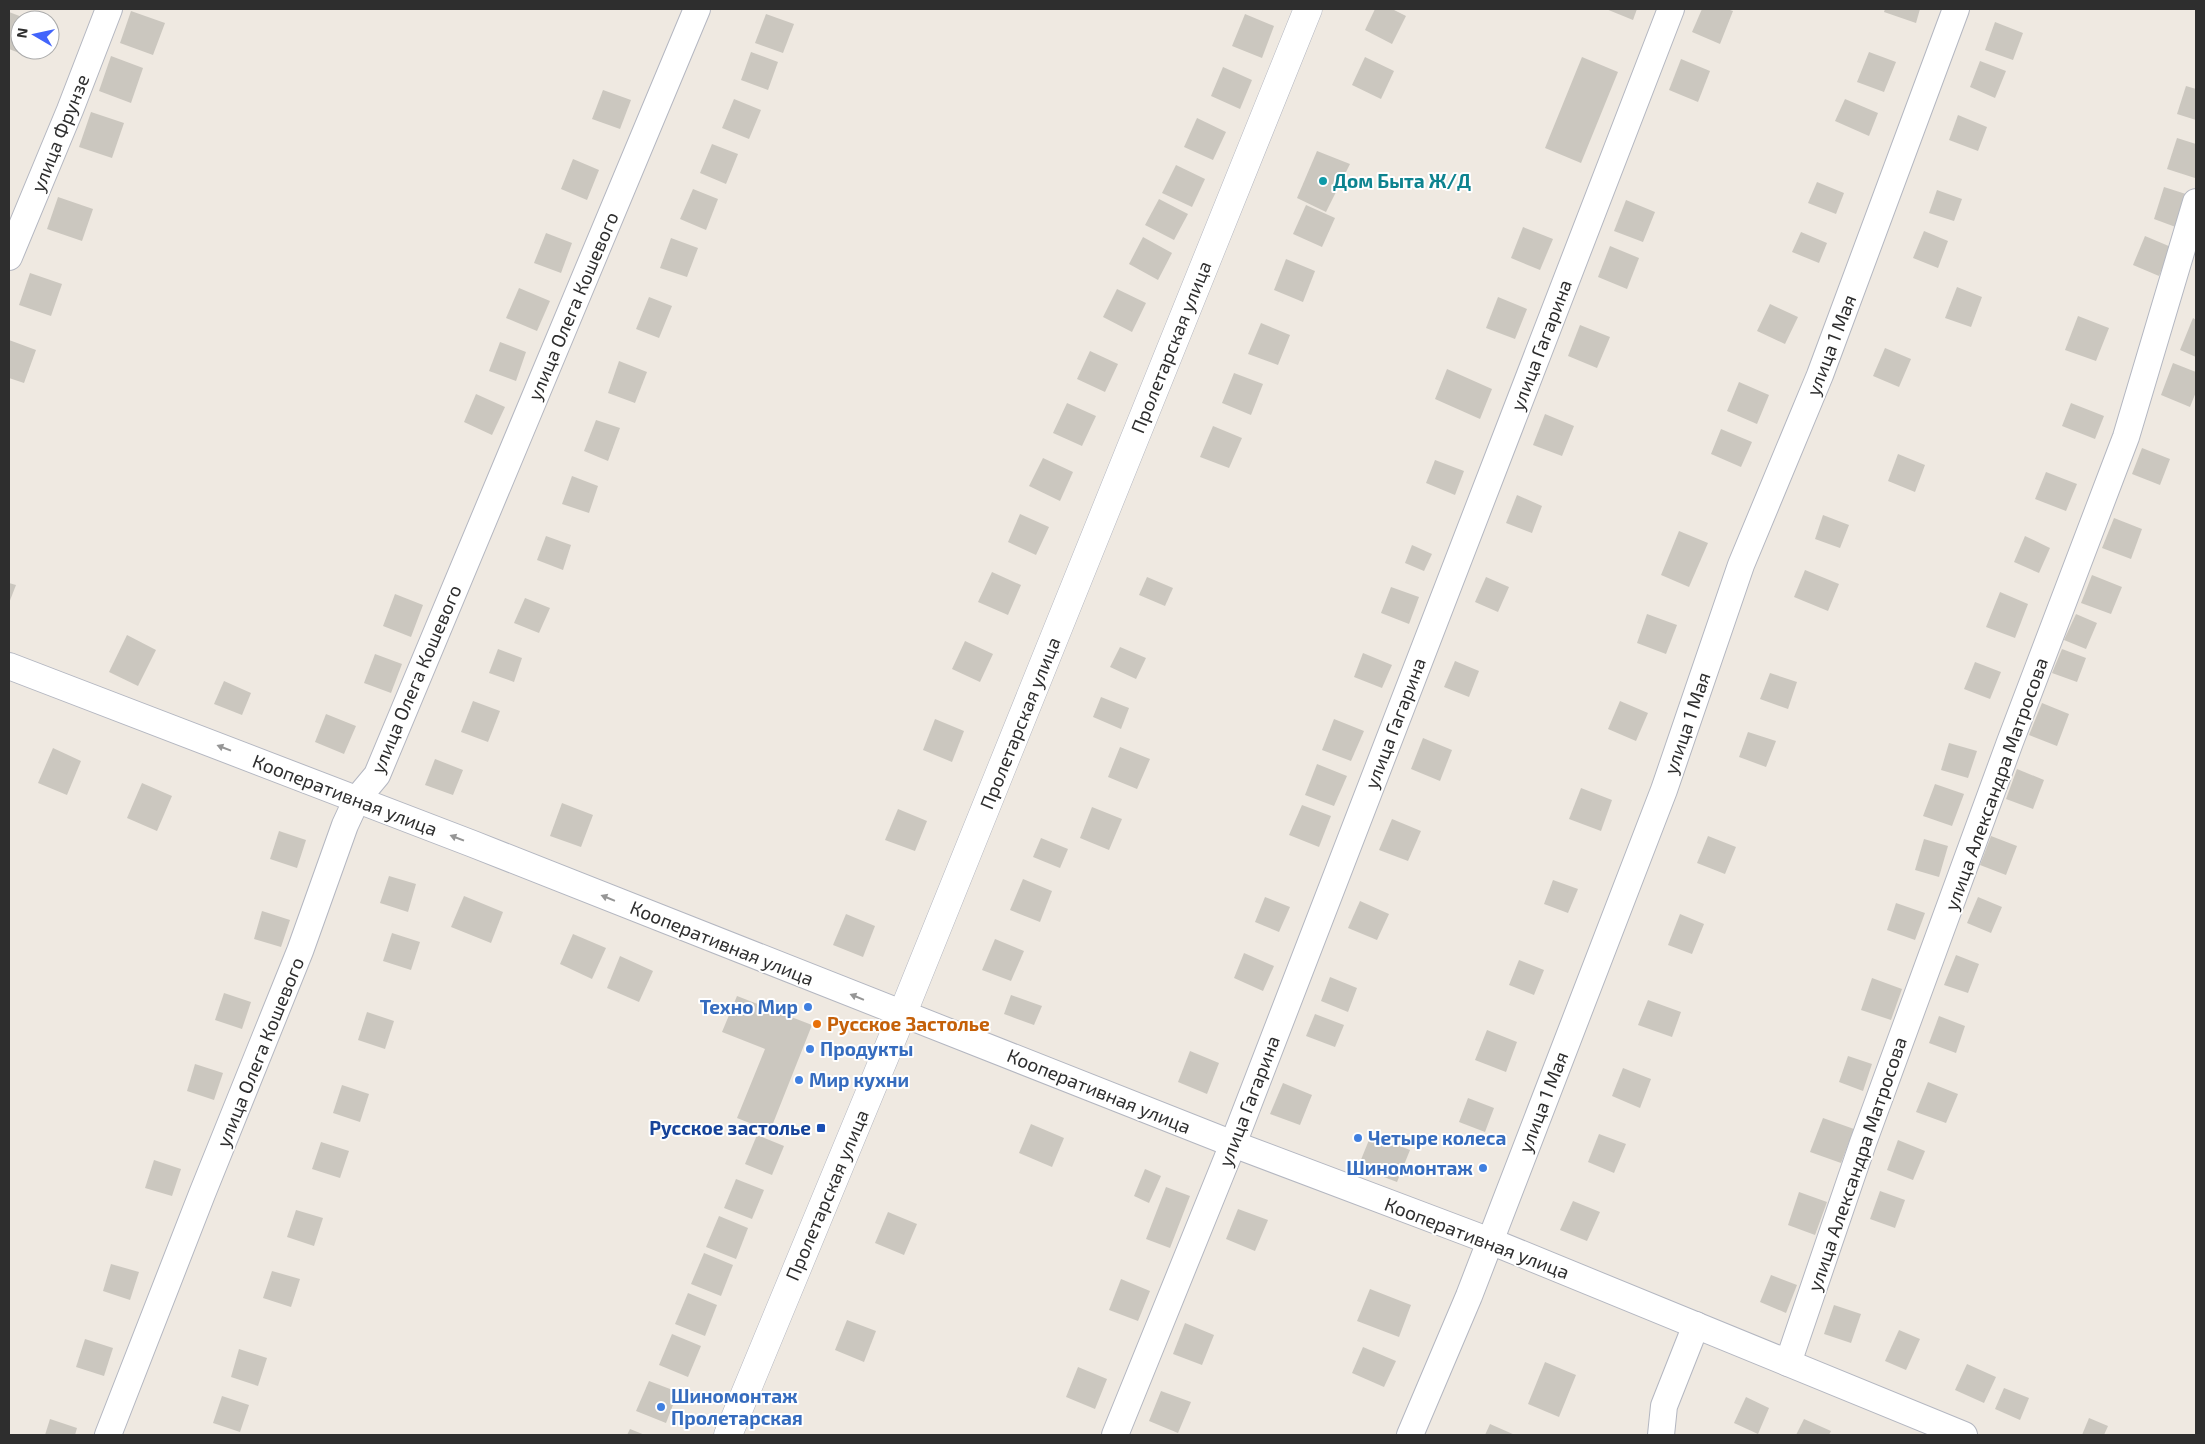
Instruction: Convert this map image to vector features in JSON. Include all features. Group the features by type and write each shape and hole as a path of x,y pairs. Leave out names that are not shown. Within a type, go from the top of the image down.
{"main road":[{"name":"Пролетарская улица","path":"728,1435 902,1014 1308,9"}],"street":[{"name":"улица Фрунзе","path":"9,257 70,110 109,9"},
{"name":"улица Олега Кошевого","path":"108,1435 300,951 345,825 358,799 377,775 698,9"},
{"name":"улица Гагарина","path":"1114,1435 1233,1144 1670,9"},
{"name":"улица 1 Мая","path":"1410,1435 1490,1241 1664,790 1741,565 1820,376 1956,9"},
{"name":"улица Александра Матросова","path":"1788,1363 1862,1144 2010,742 2126,437 2196,202"},
{"name":"Кооперативная улица","path":"9,666 358,799 1233,1144 1490,1241 1964,1435"},
{"path":"1661,1435 1664,1406 1696,1326"}],"building":[{"path":"1375,9 1392,9 1406,16 1392,44 1365,30"},
{"path":"1606,9 1637,9 1633,20"},
{"path":"1702,9 1727,9 1733,11 1720,44 1692,32"},
{"path":"1885,9 1920,9 1916,23 1884,12"},
{"path":"131,11 165,23 153,55 120,43"},
{"path":"9,12 10,49 9,49"},
{"path":"766,14 794,24 783,53 755,43"},
{"path":"1245,14 1274,26 1262,58 1232,46"},
{"path":"1995,22 2023,33 2013,60 1985,50"},
{"path":"751,52 778,62 768,90 741,80"},
{"path":"1869,52 1896,62 1884,92 1857,82"},
{"path":"111,56 143,68 131,103 99,91"},
{"path":"1365,57 1394,71 1381,99 1352,85"},
{"path":"1582,57 1618,72 1581,163 1545,148"},
{"path":"1681,59 1710,71 1698,102 1669,90"},
{"path":"1980,61 2006,71 1995,98 1970,87"},
{"path":"1223,67 1252,80 1240,109 1211,96"},
{"path":"2186,86 2196,89 2196,120 2177,114"},
{"path":"603,90 631,100 620,129 592,119"},
{"path":"734,99 761,110 749,139 722,128"},
{"path":"1845,99 1878,113 1869,136 1835,121"},
{"path":"91,112 124,123 112,158 79,147"},
{"path":"1958,115 1987,127 1978,151 1949,140"},
{"path":"1197,118 1226,132 1213,160 1184,147"},
{"path":"2177,138 2196,144 2195,178 2167,169"},
{"path":"712,144 738,154 726,184 700,173"},
{"name":"Дом Быта Ж/Д","path":"1317,151 1350,164 1326,212 1297,198"},
{"path":"573,159 599,170 587,200 561,189"},
{"path":"1176,165 1205,179 1192,207 1162,193"},
{"path":"1817,182 1844,193 1836,214 1808,203"},
{"path":"2164,187 2192,196 2181,229 2154,219"},
{"path":"693,189 718,199 706,230 680,219"},
{"path":"1937,190 1962,199 1954,221 1929,213"},
{"path":"58,197 93,209 82,241 47,229"},
{"path":"1159,199 1188,214 1174,240 1145,225"},
{"path":"1626,200 1655,212 1643,242 1614,231"},
{"path":"1306,205 1335,218 1322,247 1293,234"},
{"path":"1523,227 1553,239 1540,270 1511,258"},
{"path":"1924,231 1948,241 1938,268 1913,258"},
{"path":"1801,232 1827,243 1819,263 1792,252"},
{"path":"546,233 572,243 561,273 534,263"},
{"path":"2145,236 2171,247 2159,276 2133,265"},
{"path":"1143,237 1172,253 1158,280 1129,264"},
{"path":"671,238 698,248 687,277 660,268"},
{"path":"1610,246 1639,258 1627,289 1598,277"},
{"path":"1286,259 1315,271 1303,302 1274,290"},
{"path":"30,273 62,284 51,316 19,305"},
{"path":"1957,287 1982,297 1971,327 1945,318"},
{"path":"519,288 550,301 537,331 506,318"},
{"path":"1117,289 1146,303 1132,332 1103,317"},
{"path":"649,297 672,306 659,338 636,329"},
{"path":"1498,297 1527,309 1515,339 1486,328"},
{"path":"1770,304 1798,317 1785,344 1757,331"},
{"path":"2078,316 2109,328 2096,361 2065,350"},
{"path":"2193,318 2196,320 2196,357 2180,350"},
{"path":"1261,323 1290,335 1278,365 1248,354"},
{"path":"1580,325 1610,337 1597,368 1568,356"},
{"path":"9,340 36,350 24,383 9,378"},
{"path":"500,342 526,352 516,381 489,371"},
{"path":"1885,348 1911,359 1899,387 1873,376"},
{"path":"1090,351 1118,364 1105,392 1077,379"},
{"path":"619,361 647,372 635,403 608,393"},
{"path":"2173,363 2196,372 2196,392 2190,407 2161,395"},
{"path":"1447,369 1492,389 1480,419 1435,399"},
{"path":"1234,373 1263,384 1251,415 1222,403"},
{"path":"1739,382 1769,395 1757,424 1727,411"},
{"path":"476,394 505,407 492,435 464,422"},
{"path":"1067,403 1096,416 1082,446 1053,433"},
{"path":"2071,403 2104,416 2095,439 2062,426"},
{"path":"1545,414 1574,426 1562,456 1533,445"},
{"path":"596,420 620,428 608,461 584,451"},
{"path":"1213,426 1242,438 1229,468 1200,457"},
{"path":"1721,429 1752,442 1741,467 1711,454"},
{"path":"2142,448 2170,459 2160,485 2132,474"},
{"path":"1898,454 1925,465 1915,492 1888,481"},
{"path":"1043,458 1073,472 1060,501 1029,486"},
{"path":"1435,460 1464,471 1455,495 1426,483"},
{"path":"2046,472 2077,484 2066,511 2035,499"},
{"path":"572,476 598,486 589,513 562,504"},
{"path":"1517,495 1542,506 1532,533 1506,523"},
{"path":"1020,514 1049,527 1036,555 1008,542"},
{"path":"1823,515 1849,525 1840,548 1815,539"},
{"path":"2114,518 2142,529 2131,559 2102,548"},
{"path":"1679,531 1708,543 1689,587 1661,575"},
{"path":"546,536 571,545 563,570 537,560"},
{"path":"2025,536 2050,548 2039,573 2014,562"},
{"path":"1412,545 1432,554 1424,571 1405,563"},
{"path":"1805,570 1839,584 1828,611 1794,597"},
{"path":"992,572 1021,585 1008,615 978,602"},
{"path":"2092,575 2122,587 2111,614 2081,603"},
{"path":"1147,577 1173,588 1165,606 1139,595"},
{"path":"1486,577 1509,587 1498,612 1475,602"},
{"path":"9,583 16,585 9,603"},
{"path":"1391,587 1419,597 1409,624 1381,613"},
{"path":"2000,592 2028,604 2015,638 1986,627"},
{"path":"395,594 423,605 411,637 383,626"},
{"path":"525,598 550,608 539,633 514,623"},
{"path":"1647,614 1677,625 1666,654 1637,643"},
{"path":"2076,614 2097,623 2086,649 2064,640"},
{"path":"127,635 156,650 138,686 109,672"},
{"path":"965,641 993,654 980,682 952,669"},
{"path":"1120,647 1146,658 1136,679 1110,667"},
{"path":"498,649 522,658 514,682 489,673"},
{"path":"2062,649 2086,658 2077,682 2052,673"},
{"path":"1363,653 1392,665 1382,688 1354,677"},
{"path":"375,654 402,664 391,693 364,683"},
{"path":"1455,661 1479,671 1469,697 1444,687"},
{"path":"1975,662 2001,672 1990,699 1964,689"},
{"path":"1770,673 1797,682 1788,709 1760,699"},
{"path":"224,681 251,693 242,715 214,704"},
{"path":"1101,697 1129,708 1121,729 1093,717"},
{"path":"473,701 500,711 488,742 461,732"},
{"path":"1620,701 1648,713 1636,741 1608,729"},
{"path":"2042,703 2069,714 2057,746 2029,735"},
{"path":"326,714 356,726 344,754 315,742"},
{"path":"935,719 964,731 952,762 923,750"},
{"path":"1334,719 1364,731 1351,761 1322,750"},
{"path":"1748,732 1776,741 1766,767 1739,757"},
{"path":"1423,738 1452,750 1440,781 1411,769"},
{"path":"1949,743 1977,751 1968,778 1941,770"},
{"path":"1120,747 1150,759 1137,789 1108,777"},
{"path":"53,748 81,761 67,795 38,783"},
{"path":"435,759 463,770 453,795 425,785"},
{"path":"1317,764 1347,776 1334,806 1305,795"},
{"path":"2017,769 2044,780 2033,809 2006,799"},
{"path":"142,783 172,796 157,831 127,818"},
{"path":"1935,784 1964,794 1952,826 1923,816"},
{"path":"1581,788 1612,800 1601,831 1569,819"},
{"path":"562,803 593,815 581,847 550,836"},
{"path":"1302,805 1331,816 1319,847 1289,835"},
{"path":"1092,807 1122,819 1109,850 1080,838"},
{"path":"898,809 927,821 915,851 885,840"},
{"path":"1392,819 1421,831 1408,861 1379,850"},
{"path":"279,831 306,840 297,868 270,859"},
{"path":"1708,836 1736,847 1725,874 1697,863"},
{"path":"1991,836 2017,846 2006,875 1980,865"},
{"path":"1041,838 1068,849 1060,868 1033,857"},
{"path":"1924,839 1948,846 1939,877 1915,870"},
{"path":"389,876 416,884 408,912 380,903"},
{"path":"1023,879 1052,891 1040,922 1010,910"},
{"path":"1553,880 1578,889 1568,913 1544,904"},
{"path":"464,896 503,912 491,943 451,927"},
{"path":"1265,897 1290,907 1279,932 1255,922"},
{"path":"1978,897 2002,907 1991,933 1967,923"},
{"path":"1360,901 1389,914 1377,940 1348,928"},
{"path":"1896,903 1925,913 1915,940 1887,930"},
{"path":"262,911 290,920 281,947 254,939"},
{"path":"846,914 875,926 863,957 833,945"},
{"path":"1680,914 1704,924 1692,954 1668,945"},
{"path":"392,933 420,942 411,970 383,961"},
{"path":"573,934 606,948 592,979 560,964"},
{"path":"995,939 1024,951 1011,981 982,970"},
{"path":"1244,953 1274,966 1263,991 1234,978"},
{"path":"1956,955 1979,964 1968,993 1944,985"},
{"path":"620,956 653,971 639,1002 607,988"},
{"path":"1519,960 1544,970 1534,995 1509,985"},
{"path":"1330,977 1357,988 1348,1012 1321,1001"},
{"path":"1872,978 1902,989 1891,1020 1861,1010"},
{"path":"224,993 251,1002 242,1029 215,1020"},
{"path":"1011,995 1042,1006 1034,1025 1004,1014"},
{"path":"737,996 812,1025 770,1131 737,1118 765,1049 722,1032"},
{"path":"1648,1000 1681,1012 1672,1037 1638,1025"},
{"path":"367,1012 394,1021 385,1049 358,1040"},
{"path":"1315,1014 1344,1025 1335,1047 1306,1036"},
{"path":"1939,1016 1965,1026 1956,1053 1929,1043"},
{"path":"1487,1030 1517,1042 1506,1072 1475,1060"},
{"path":"1190,1051 1219,1063 1207,1094 1178,1082"},
{"path":"1848,1056 1872,1064 1863,1091 1839,1082"},
{"path":"195,1064 223,1073 214,1100 187,1091"},
{"path":"1623,1068 1651,1079 1640,1108 1612,1096"},
{"path":"1928,1082 1958,1094 1946,1123 1916,1112"},
{"path":"1283,1083 1312,1095 1300,1125 1270,1114"},
{"path":"342,1085 369,1094 360,1122 333,1113"},
{"path":"1468,1098 1494,1108 1485,1132 1459,1122"},
{"path":"1823,1118 1854,1129 1841,1163 1810,1152"},
{"path":"1031,1124 1064,1138 1052,1167 1019,1153"},
{"path":"1599,1134 1626,1144 1614,1173 1588,1162"},
{"path":"757,1135 784,1146 772,1175 745,1164"},
{"path":"1371,1135 1410,1150 1397,1182 1358,1167"},
{"path":"1898,1140 1925,1151 1913,1180 1887,1170"},
{"path":"321,1142 349,1151 340,1178 312,1169"},
{"path":"154,1160 181,1169 172,1196 145,1188"},
{"path":"1145,1169 1161,1176 1149,1203 1134,1196"},
{"path":"736,1179 764,1190 752,1219 724,1208"},
{"path":"1166,1187 1190,1196 1170,1248 1146,1239"},
{"path":"1880,1191 1905,1200 1895,1228 1870,1219"},
{"path":"1799,1192 1827,1202 1815,1235 1788,1225"},
{"path":"1573,1201 1600,1212 1587,1241 1560,1230"},
{"path":"1238,1209 1268,1220 1255,1251 1226,1239"},
{"path":"296,1210 323,1218 314,1246 287,1237"},
{"path":"888,1212 917,1224 904,1255 875,1243"},
{"path":"719,1216 748,1228 736,1259 706,1247"},
{"path":"704,1253 733,1265 721,1296 691,1284"},
{"path":"111,1264 139,1272 130,1300 103,1291"},
{"path":"272,1271 300,1279 291,1307 263,1298"},
{"path":"1771,1275 1797,1285 1786,1313 1760,1302"},
{"path":"1121,1279 1150,1291 1138,1321 1109,1310"},
{"path":"1370,1289 1411,1305 1399,1337 1357,1321"},
{"path":"688,1293 717,1305 705,1336 675,1324"},
{"path":"1834,1305 1861,1314 1851,1343 1824,1334"},
{"path":"847,1320 876,1331 864,1362 835,1350"},
{"path":"1185,1323 1214,1335 1202,1365 1173,1354"},
{"path":"1899,1330 1920,1339 1906,1370 1885,1361"},
{"path":"672,1334 701,1346 688,1377 659,1365"},
{"path":"85,1339 113,1348 104,1376 76,1367"},
{"path":"1363,1347 1396,1361 1384,1387 1352,1373"},
{"path":"239,1349 267,1358 258,1386 231,1377"},
{"path":"1545,1362 1576,1375 1559,1417 1528,1404"},
{"path":"1967,1364 1996,1377 1984,1403 1955,1390"},
{"path":"1078,1367 1107,1379 1095,1409 1066,1397"},
{"path":"649,1381 678,1392 666,1423 636,1411"},
{"path":"2004,1388 2029,1398 2020,1420 1995,1409"},
{"path":"1161,1391 1191,1402 1178,1433 1149,1421"},
{"path":"222,1396 249,1405 240,1432 213,1423"},
{"path":"1746,1397 1769,1408 1758,1434 1734,1423"},
{"path":"2089,1418 2108,1426 2104,1435 2082,1435"},
{"path":"50,1419 77,1428 75,1435 45,1435"},
{"path":"1804,1419 1831,1431 1829,1435 1796,1435"},
{"path":"1490,1424 1515,1435 1485,1435"},
{"path":"630,1429 645,1435 627,1435"}],"place":[{"name":"Дом Быта Ж/Д","path":"1323,181"},
{"name":"Техно Мир","path":"808,1007"},
{"name":"Русское Застолье","path":"817,1024"},
{"name":"Продукты","path":"810,1049"},
{"name":"Мир кухни","path":"799,1080"},
{"name":"Русское застолье","path":"821,1128"},
{"name":"Четыре колеса","path":"1358,1138"},
{"name":"Шиномонтаж","path":"1483,1168"},
{"name":"Шиномонтаж Пролетарская","path":"661,1407"}]}
